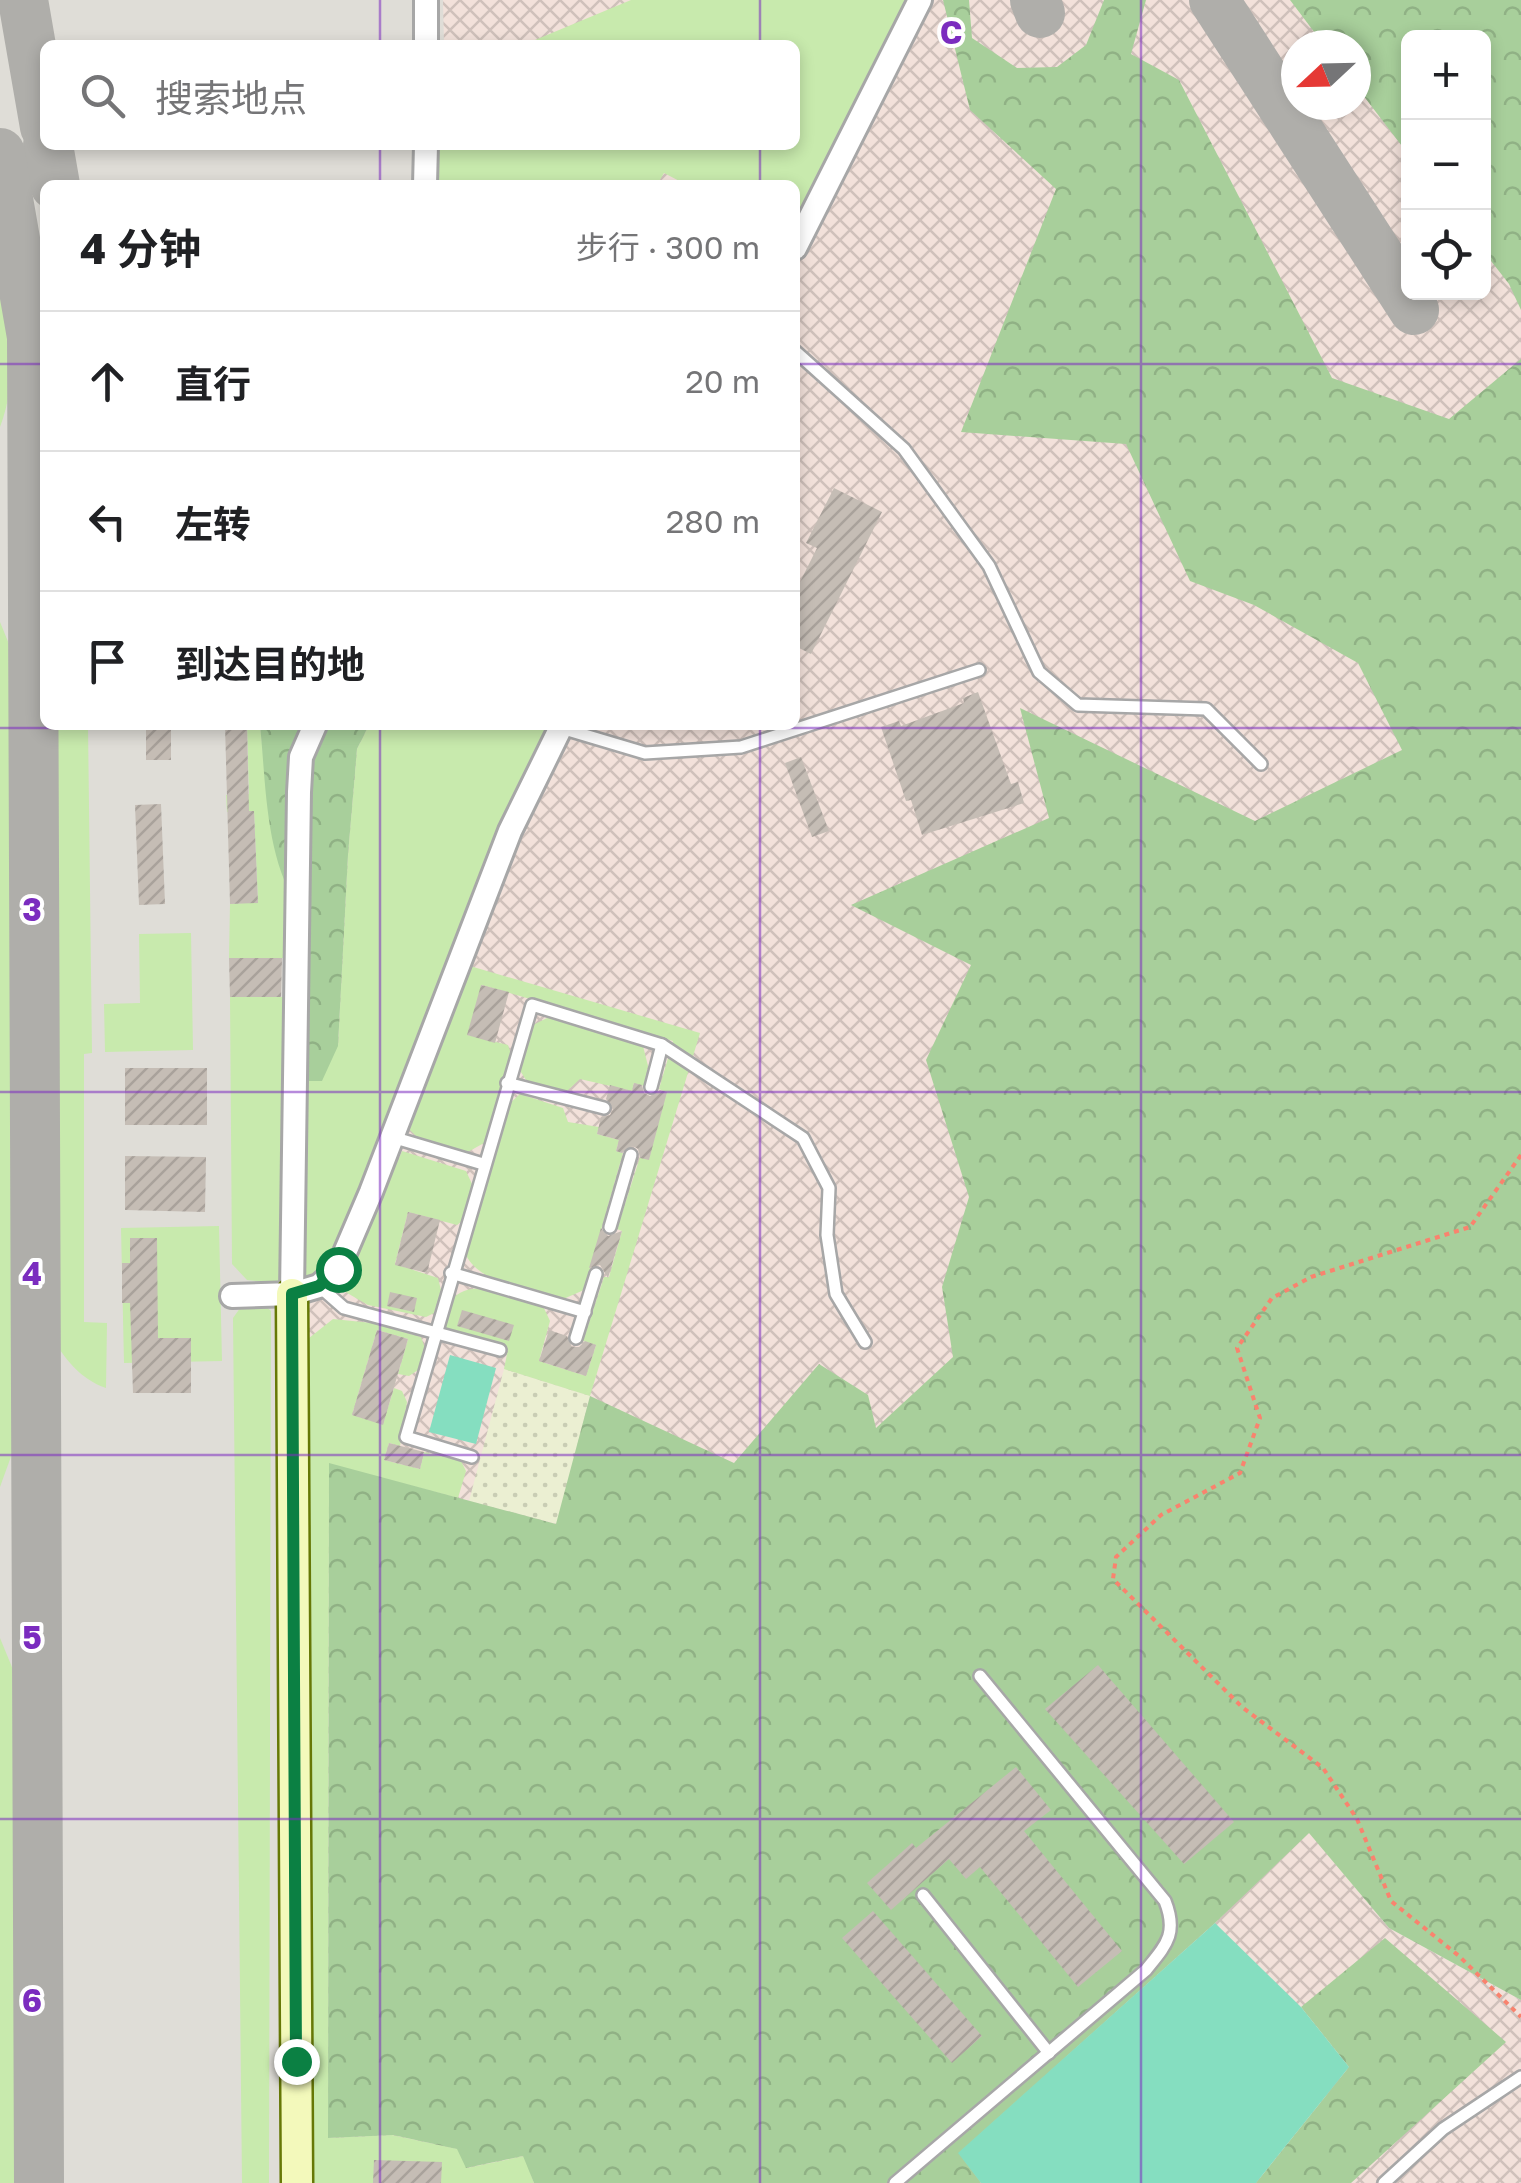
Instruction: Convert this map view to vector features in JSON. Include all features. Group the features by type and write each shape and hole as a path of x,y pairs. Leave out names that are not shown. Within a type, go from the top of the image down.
{"street":[{"path":"426,0 426,40"},
{"path":"800,238 920,0"},
{"path":"426,150 426,180"},
{"path":"297,2183 306,1290 298,792 301,757 313,730"},
{"path":"232,1296 306,1290 338,1269 510,831 559,730"}],"lane":[{"path":"800,355 904,448 989,566 1039,672 1078,705 1206,709 1261,764"},
{"path":"800,728 979,670"},
{"path":"573,730 646,754 740,747 793,730"},
{"path":"472,1457 406,1437 532,1005 662,1045 803,1138 829,1188 828,1235 836,1294 865,1342"},
{"path":"651,1087 662,1045"},
{"path":"508,1083 604,1108"},
{"path":"392,1137 483,1164"},
{"path":"610,1227 630,1155"},
{"path":"451,1273 585,1312"},
{"path":"576,1338 596,1274"},
{"path":"306,1290 344,1308 500,1350"},
{"path":"895,2183 1146,1970 1169,1941 1172,1919 1165,1901 980,1676"},
{"path":"923,1895 1049,2052"},
{"path":"1384,2183 1444,2129 1521,2077"}],"path":[{"path":"1521,1155 1470,1228 1311,1277 1272,1298 1237,1348 1260,1418 1240,1472 1160,1515 1116,1556 1113,1578 1242,1707 1323,1768 1357,1818 1391,1901 1459,1956 1521,2017"}],"shaded area":[{"path":"0,0 1521,0 1521,1321 1309,1832 1389,1928 1521,2000 1521,2183 0,2183"},
{"path":"0,0 443,0 444,40 40,40 40,150 438,150 438,180 40,180 40,730 332,730 314,1279 304,1343 306,2183 0,2183"}],"green space":[{"path":"631,0 920,0 800,230 800,180 677,180 664,173 660,180 438,180 438,150 800,150 800,40 535,40"},
{"path":"943,0 969,0 972,38 1017,68 1057,67 1086,45 1104,0 1146,0 1131,54 1179,80 1332,378 1449,419 1521,359 1521,2000 1389,1928 1309,1833 959,2153 981,2183 534,2183 523,2156 466,2168 457,2149 393,2135 328,2138 329,1463 556,1524 590,1396 734,1463 819,1364 868,1395 876,1428 953,1357 942,1287 969,1197 926,1060 971,965 851,905 1049,818 1020,708 1255,821 1402,750 1358,663 1254,605 1190,581 1126,444 961,432 1056,189 970,110"},
{"path":"1290,0 1521,0 1521,310 1509,284 1491,261 1491,30 1401,30 1401,145 1371,106 1371,30 1313,30"},
{"path":"0,280 11,372 0,427"},
{"path":"0,622 9,644 11,667 13,1451 0,1487"},
{"path":"50,730 88,730 92,1053 84,1054 84,1322 107,1323 106,1388 74,1367 51,1336"},
{"path":"247,730 261,730 269,809 338,1046 357,749 366,730 560,730 338,1269 305,1279 247,1280 232,1264 230,997 284,997 283,958 229,958 230,904 258,902 254,812 227,812 226,795 249,794"},
{"path":"260,730 366,730 357,749 338,1046 322,1081 291,1081 297,905 279,864 266,794"},
{"path":"191,933 193,1050 105,1052 104,1004 140,1003 139,934"},
{"path":"470,966 700,1033 590,1396 504,1369 508,1349 445,1331 450,1301 460,1293 483,1288 543,1306 550,1321 539,1361 586,1376 596,1345 583,1341 604,1277 609,1277 622,1231 617,1229 640,1157 649,1159 666,1092 659,1089 673,1041 482,985 468,1035 508,1045 511,1054 484,1143 466,1153 416,1136 409,1129"},
{"path":"549,1017 643,1046 648,1066 644,1086 634,1083 632,1091 580,1079 567,1091 528,1083 519,1069 531,1026"},
{"path":"520,1094 563,1108 568,1122 599,1127 597,1134 619,1140 616,1151 623,1153 584,1290 561,1300 493,1279 472,1264 465,1253 509,1104"},
{"path":"402,1151 466,1171 472,1184 462,1221 457,1225 408,1212 395,1264 438,1278 441,1290 434,1313 426,1317 368,1305 342,1290"},
{"path":"219,1226 222,1361 124,1363 121,1228"},
{"path":"262,1303 271,1311 269,2183 242,2183 233,1318 243,1304"},
{"path":"333,1319 372,1323 421,1337 425,1348 418,1370 409,1376 398,1374 408,1339 377,1330 352,1415 383,1424 394,1388 402,1391 407,1402 400,1446 389,1443 384,1460 420,1469 424,1452 461,1461 466,1471 458,1498 329,1464 328,2138 392,2135 458,2149 467,2168 524,2156 534,2183 306,2183 304,1342"},
{"path":"450,1355 496,1368 476,1444 429,1432"},
{"path":"504,1369 590,1396 557,1524 469,1501"},
{"path":"0,1638 14,1672 16,2183 0,2183"},
{"path":"1215,1923 1301,2007 1349,2067 1256,2183 981,2183 958,2153"},
{"path":"1385,1938 1506,2042 1351,2183 1256,2183 1349,2067 1301,2007"}],"building":[{"path":"834,488 882,512 811,654 800,648 800,582 817,548 806,543"},
{"path":"978,692 1011,784 1018,782 1024,803 922,835 881,727 899,721 901,726 964,703 963,698"},
{"path":"146,730 171,730 171,760 146,760"},
{"path":"225,730 247,730 249,811 254,811 258,903 230,904"},
{"path":"801,757 829,831 812,837 785,763"},
{"path":"161,804 165,904 139,905 135,805"},
{"path":"229,958 282,958 281,997 230,997"},
{"path":"481,985 509,992 495,1043 467,1035"},
{"path":"125,1068 207,1068 207,1125 125,1125"},
{"path":"634,1083 642,1085 644,1093 650,1096 660,1090 667,1092 649,1160 640,1158 633,1146 622,1153 616,1151 619,1140 597,1134 601,1117 610,1115 613,1109 606,1099 610,1085 632,1091"},
{"path":"125,1156 206,1157 205,1212 125,1210"},
{"path":"408,1212 440,1220 427,1273 395,1265"},
{"path":"601,1228 608,1236 622,1231 608,1278 600,1265 589,1268"},
{"path":"130,1238 157,1238 158,1338 191,1338 191,1393 133,1393 130,1303 122,1303 122,1263 130,1263"},
{"path":"390,1292 417,1298 414,1312 387,1306"},
{"path":"462,1310 514,1325 509,1341 457,1326"},
{"path":"377,1330 408,1339 383,1425 352,1415"},
{"path":"549,1330 567,1336 572,1347 585,1341 596,1345 586,1376 539,1361"},
{"path":"389,1443 424,1452 420,1469 384,1460"},
{"path":"1098,1665 1234,1822 1184,1864 1045,1709"},
{"path":"1016,1767 1051,1810 1024,1831 1122,1951 1078,1987 980,1867 966,1879 949,1859 891,1910 867,1883 912,1843 916,1848"},
{"path":"873,1911 982,2036 952,2063 842,1938"},
{"path":"374,2160 442,2162 441,2183 373,2183"}],"taxiway":[{"path":"23,0 40,98"},
{"path":"1035,0 1040,13"},
{"path":"1214,0 1414,310"},
{"path":"49,150 54,180"},
{"path":"0,153 32,337 39,2183"}],"route":[{"path":"296,2061 292,1294 319,1286 338,1269"}]}
